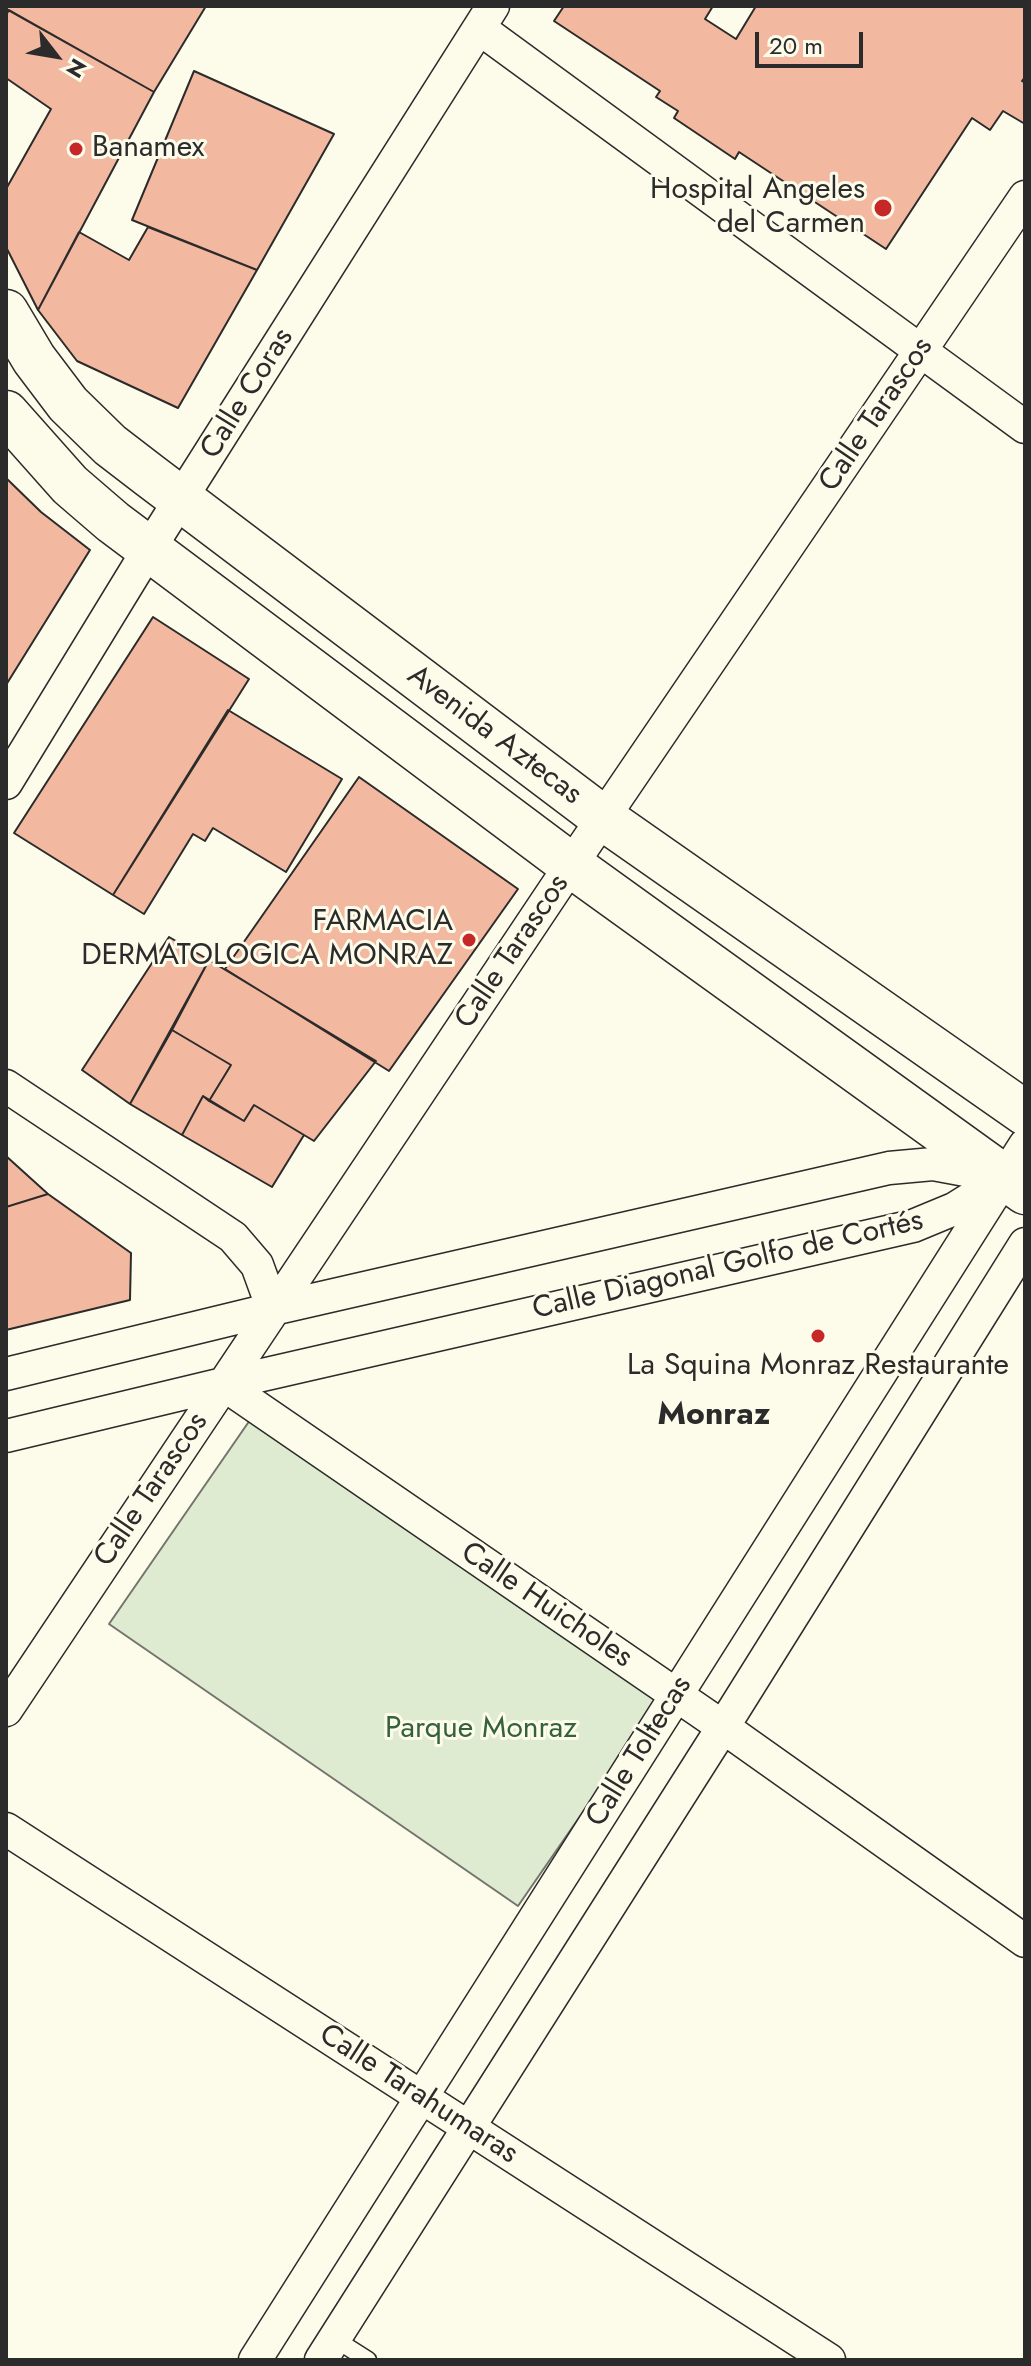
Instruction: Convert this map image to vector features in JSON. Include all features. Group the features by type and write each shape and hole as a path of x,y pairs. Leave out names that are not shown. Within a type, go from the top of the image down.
{"street":[{"path":"486,17 1025,427"},
{"name":"Calle Coras","path":"6,783 149,549 486,17"},
{"name":"Calle Tarascos","path":"6,1710 571,865 1025,197"},
{"name":"Avenida Aztecas","path":"6,312 34,359 68,404 110,445 603,818 1025,1113"},
{"name":"Avenida Aztecas","path":"6,413 70,485 113,522 571,865 1018,1172"},
{"path":"6,1086 233,1237 257,1265 273,1309"},
{"name":"Calle Diagonal Golfo de Cortés","path":"6,1374 273,1309 889,1168 933,1164 1018,1172"},
{"name":"Calle Diagonal Golfo de Cortés","path":"6,1436 913,1226 954,1209 1018,1172"},
{"name":"Calle Toltecas","path":"255,2360 676,1695 1018,1172"},
{"name":"Calle Toltecas","path":"328,2349 1025,1244"},
{"name":"Calle Huicholes","path":"223,1384 723,1727 1025,1941"},
{"name":"Calle Tarahumaras","path":"6,1829 829,2360"}],"lane":[{"path":"328,2349 368,2360"}],"green space":[{"name":"Parque Monraz","path":"250,1420 659,1702 518,1906 109,1624"}],"building":[{"path":"6,6 206,6 154,92 6,9"},
{"name":"Hospital Angeles del Carmen","path":"564,6 713,6 705,19 736,39 756,6 1025,6 1025,77 1022,81 1025,83 1025,124 1003,111 990,130 972,118 886,249 739,152 735,159 674,118 678,111 656,97 660,91 554,21"},
{"name":"Banamex","path":"9,10 154,92 38,310 6,247 6,189 51,109 6,78 6,15"},
{"path":"194,71 334,134 257,270 132,220"},
{"path":"148,227 257,270 178,408 77,361 38,310 79,232 129,260"},
{"path":"6,478 41,512 90,550 6,685"},
{"path":"153,617 249,679 113,895 14,833"},
{"path":"228,710 342,779 286,872 213,828 205,841 193,834 144,914 113,895"},
{"path":"359,777 518,889 389,1071 225,969"},
{"path":"169,937 209,960 130,1104 82,1070"},
{"path":"209,960 376,1061 314,1141 254,1105 244,1121 209,1101 231,1065 172,1030"},
{"path":"172,1030 231,1065 209,1101 203,1096 182,1135 130,1104"},
{"path":"203,1096 244,1121 254,1105 304,1135 272,1187 182,1135"},
{"path":"6,1156 48,1194 6,1207"},
{"path":"48,1194 131,1253 130,1300 6,1330 6,1207"}],"place":[{"name":"Banamex","path":"76,149"},
{"name":"Hospital Angeles del Carmen","path":"883,208"},
{"name":"FARMACIA DERMATOLOGICA MONRAZ","path":"469,940"},
{"name":"La Squina Monraz Restaurante","path":"818,1336"}],"district":[{"name":"Monraz","path":"714,1416"}]}
